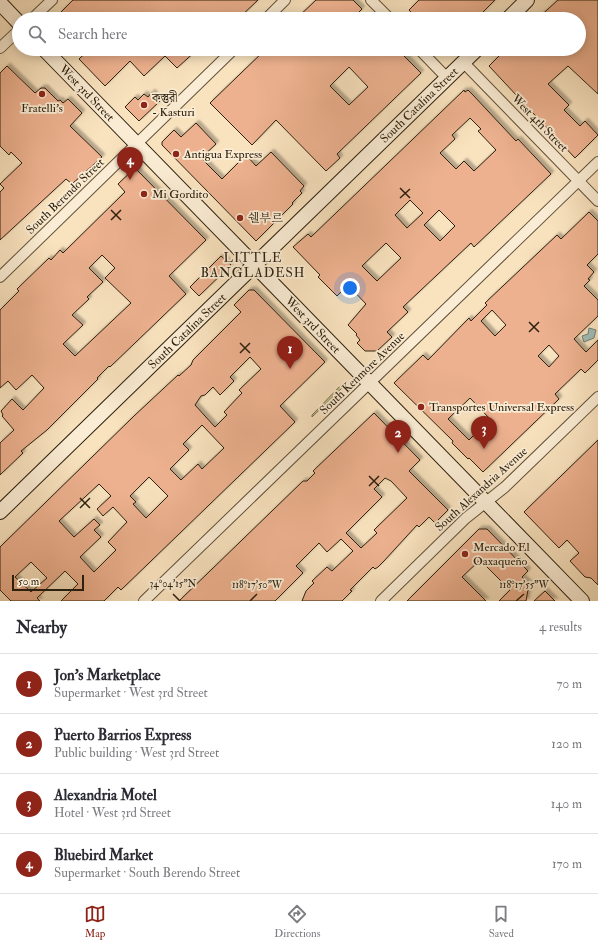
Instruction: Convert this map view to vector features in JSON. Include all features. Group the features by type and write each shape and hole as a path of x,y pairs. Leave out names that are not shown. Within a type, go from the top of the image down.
{"main road":[{"path":"515,12 527,0"},
{"path":"0,3 12,16"},
{"name":"West 3rd Street","path":"51,56 582,601"},
{"name":"South Catalina Street","path":"0,512 469,56"}],"street":[{"path":"39,12 52,0"},
{"path":"273,12 285,0"},
{"path":"371,0 383,12"},
{"path":"0,48 12,37"},
{"name":"South Berendo Street","path":"0,277 227,56"},
{"path":"426,56 447,78"},
{"name":"West 4th Street","path":"463,62 598,201"},
{"name":"South Kenmore Avenue","path":"144,601 598,162"},
{"name":"South Alexandria Avenue","path":"381,601 466,518 505,487 598,396"}],"shaded area":[{"path":"343,383 343,387 312,417 312,415"}],"water":[{"path":"589,328 596,330 594,338 584,342 582,336 588,334"}],"building":[{"path":"73,0 258,0 245,12 61,12"},
{"path":"316,0 353,0 362,9 359,12 303,12"},
{"path":"419,0 495,0 483,12 411,12 409,10"},
{"path":"558,0 598,0 598,94 568,66 548,84 569,105 564,110 580,126 585,121 598,135 575,158 489,66 499,56 586,56 586,12 545,12"},
{"path":"82,56 165,56 144,76 130,61 105,86 79,59"},
{"path":"165,56 190,56 177,68"},
{"path":"259,56 404,56 421,73 337,154 340,158 326,171 276,120 252,145 210,103","holes":["349,67 368,87 349,105 330,86"]},
{"path":"7,66 35,93 41,88 45,88 58,101 60,100 63,103 68,99 82,113 70,126 102,157 72,184 66,179 0,240 0,192 4,188 0,184 22,163 11,152 9,155 0,146 0,73"},
{"path":"464,90 465,92 468,90 516,141 518,139 551,174 474,247 471,243 403,307 408,312 387,332 392,337 377,351 365,351 357,343 360,340 356,335 357,334 348,325 366,304 348,285 337,296 318,277 320,275 293,247 308,234 311,237","holes":["470,118 481,129 478,131 496,150 474,171 464,161 456,169 440,153 455,139 452,135","410,200 423,213 407,228 395,215","439,210 455,226 440,241 424,225","386,243 401,258 377,281 362,266"]},
{"name":"কস্তুরী - Kasturi","path":"152,92 160,101 139,121 125,107 135,97 138,100 144,94 148,97"},
{"path":"196,123 216,144 201,158 222,179 246,155 256,166 271,152 304,186 300,191 302,193 292,203 293,204 256,241 162,145 162,142 174,130 181,137"},
{"path":"135,168 206,240 169,276 186,294 110,367 109,366 47,430 21,451 23,453 0,475 0,443 14,430 2,416 1,411 12,399 23,410 44,388 32,375 16,390 8,381 0,388 0,310 19,291 17,289 49,258 51,260 60,250 63,253 125,192 118,184","holes":["102,255 115,268 105,278 131,303 75,356 63,344 83,325 72,315 89,299 87,297 103,282 89,268"]},
{"path":"589,212 598,221 598,254 587,265 594,272 588,279 590,280 584,286 598,300 598,316 574,339 586,352 598,340 598,360 585,373 581,369 555,394 559,399 483,472 452,443 453,441 394,383 423,355 428,360 469,318 471,321 487,305 485,303 557,235 561,239","holes":["492,310 506,325 495,336 481,321","549,345 559,356 549,367 538,356","470,398 490,419 469,440 448,419"]},
{"path":"221,256 231,265 199,296 190,287"},
{"path":"249,290 254,290 325,362 280,406 295,422 121,590 118,587 104,601 61,601 78,584 65,571 37,598 40,601 11,601 0,590 0,547 134,416 178,375 179,376 191,365 193,360 241,312 234,305","holes":["250,357 261,369 239,390 242,393 224,412 227,415 215,427 195,405 201,396 205,395 213,387 220,395 234,381 230,377","202,425 224,448 202,469 198,464 181,480 170,469 189,450 183,444","149,477 168,496 146,518 133,504 136,502 130,496","99,484 111,496 97,509 103,516 113,507 127,522 108,542 116,550 94,572 80,557 101,537 94,530 100,525 94,519 74,537 59,521","31,562 47,578 31,592 15,577"]},
{"path":"374,413 420,460 409,471 448,510 435,523 429,517 419,527 417,525 378,567 375,569 373,567 350,590 352,591 342,601 302,601 306,591 314,583 312,581 327,567 332,571 353,551 341,539 327,552 319,543 296,566 303,573 275,601 179,601 303,481 307,481 315,473 313,471","holes":["385,478 391,481 407,498 374,530 377,533 361,548 346,533 382,497 374,489"]},
{"path":"598,440 598,585 591,578 585,577 570,561 579,553 567,540 559,548 524,512"},
{"path":"479,529 487,529 528,571 522,577 529,584 526,601 499,601 510,590 480,560 462,577 486,601 407,601"},
{"path":"545,591 555,601 534,601"}],"place":[{"name":"Fratelli's","path":"42,94"},
{"name":"কস্তুরী - Kasturi","path":"144,105"},
{"name":"Antigua Express","path":"176,154"},
{"name":"Bluebird Market","path":"130,180"},
{"name":"Mi Gordito","path":"144,194"},
{"name":"쉘부르","path":"240,218"},
{"name":"Jon's Marketplace","path":"290,369"},
{"name":"Transportes Universal Express","path":"421,407"},
{"name":"Alexandria Motel","path":"484,449"},
{"name":"Puerto Barrios Express","path":"398,453"},
{"name":"Mercado El Oaxaqueño","path":"465,554"}],"district":[{"name":"LITTLE BANGLADESH","path":"253,264"}]}
